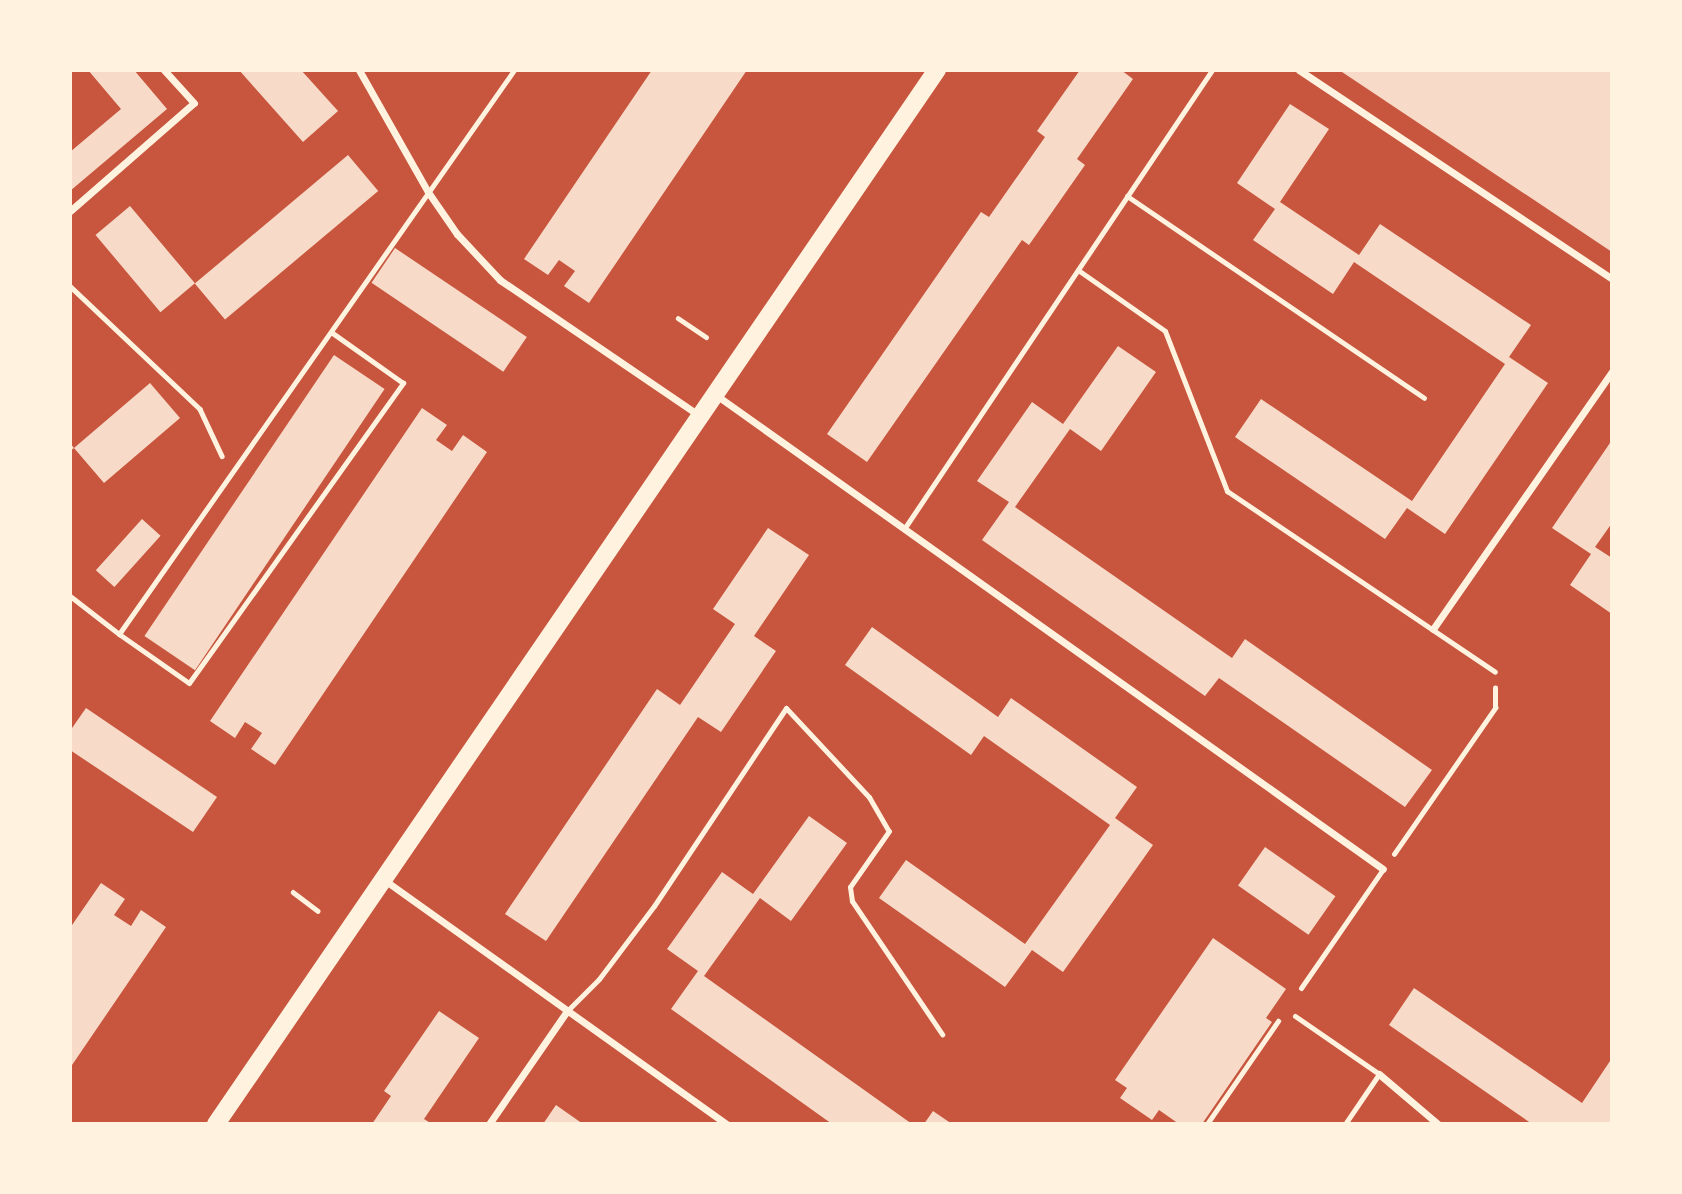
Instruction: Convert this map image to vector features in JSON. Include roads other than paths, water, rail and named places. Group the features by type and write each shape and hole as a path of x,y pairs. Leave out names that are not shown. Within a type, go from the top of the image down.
{"main road":[{"path":"216,1124 712,392 937,70"}],"street":[{"path":"70,211 194,103 164,70"},
{"path":"359,70 428,192 457,234 500,280 697,414"},
{"path":"1298,70 1612,279"},
{"path":"1433,629 1612,371"},
{"path":"712,392 1383,869"},
{"path":"382,879 727,1124"},
{"path":"489,1124 568,1011"},
{"path":"1379,1074 1438,1124"}],"lane":[{"path":"119,634 514,70"},
{"path":"904,529 1212,70"},
{"path":"1127,196 1424,398"},
{"path":"1078,270 1165,331 1227,491 1495,672"},
{"path":"70,596 189,683 403,383 331,332"},
{"path":"568,1011 600,979 654,906 786,708 869,797 889,831 850,887 852,901 942,1034"},
{"path":"1301,988 1383,869"},
{"path":"1295,1016 1379,1074 1345,1124"}]}
